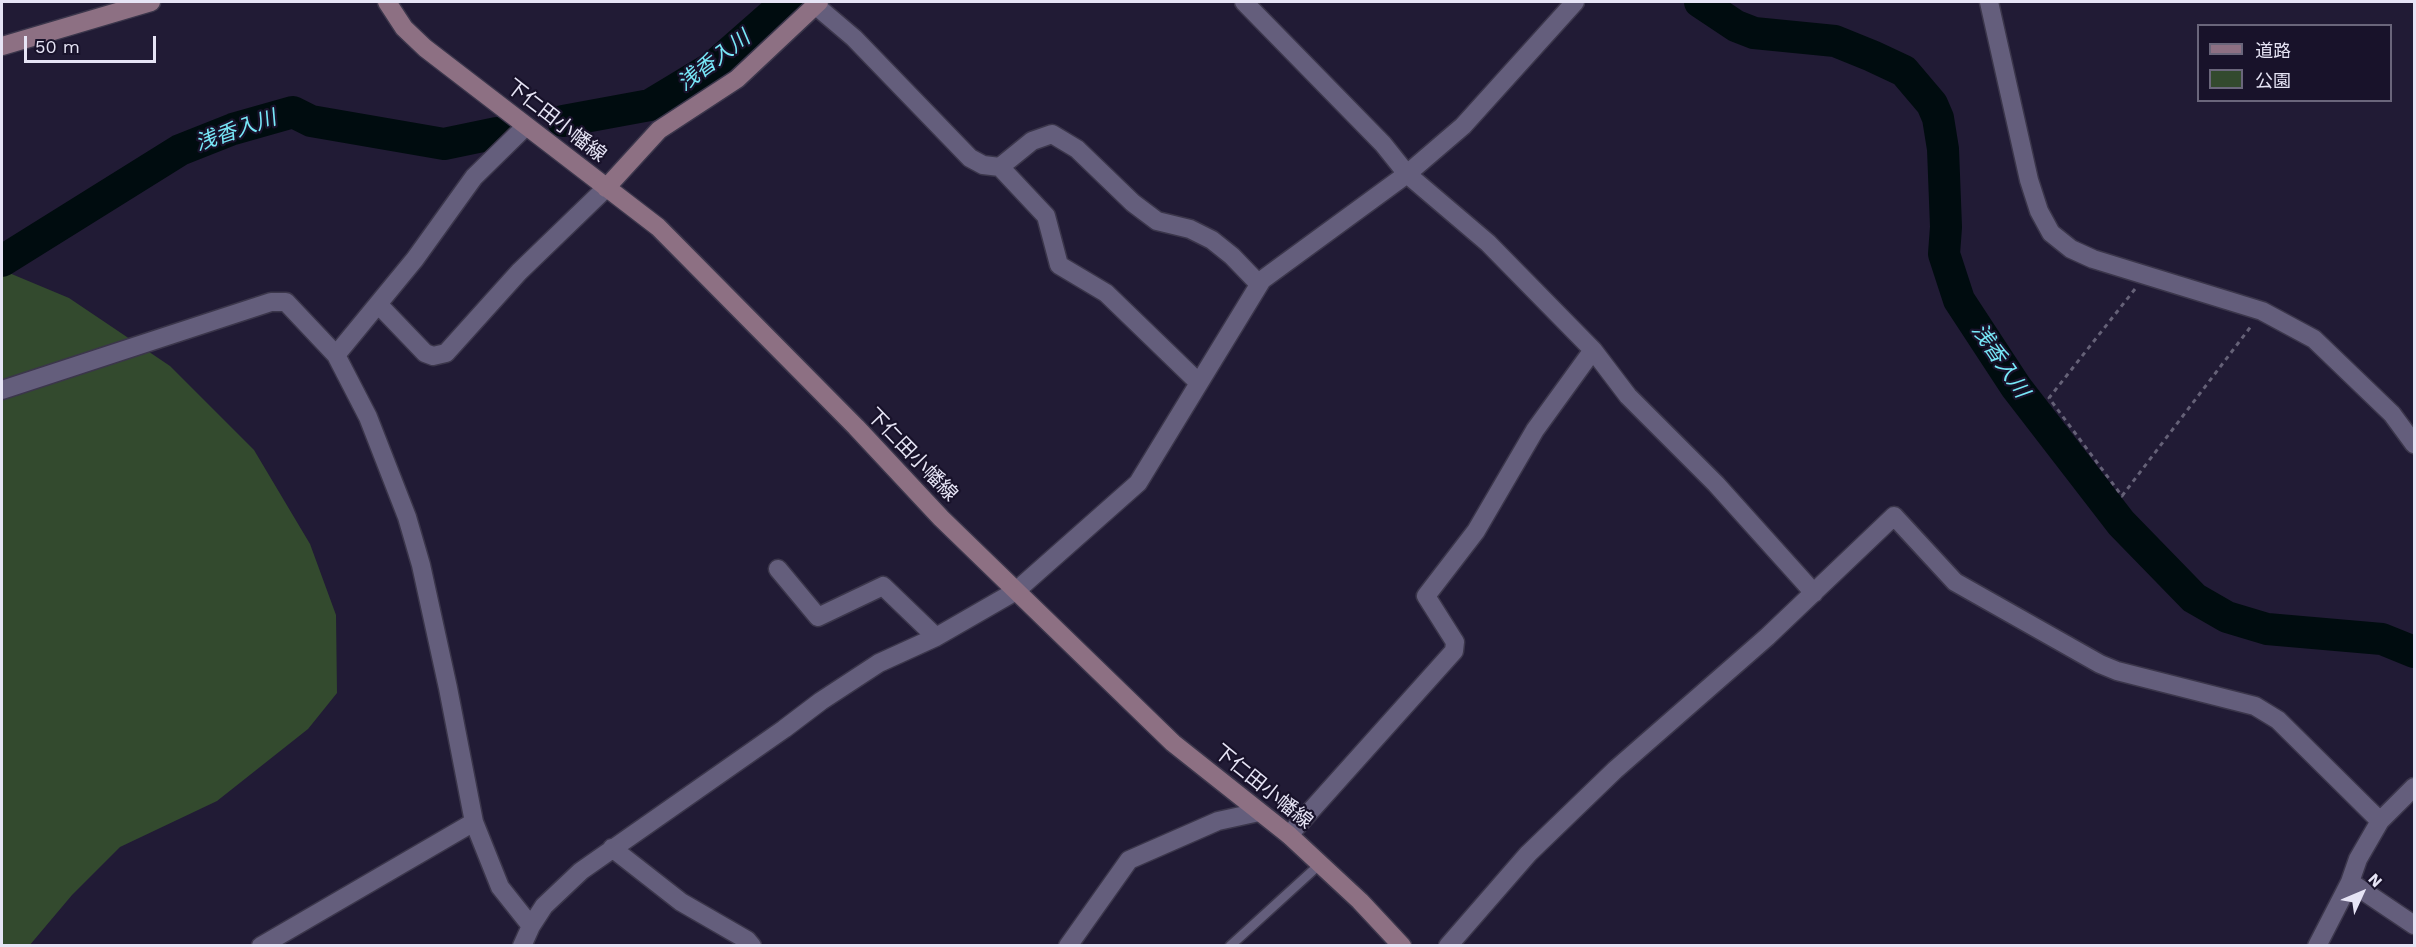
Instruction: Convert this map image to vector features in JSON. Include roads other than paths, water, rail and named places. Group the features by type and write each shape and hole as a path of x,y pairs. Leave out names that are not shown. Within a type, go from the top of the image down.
{"main road":[{"path":"2,46 151,2"},
{"name":"下仁田小幡線","path":"387,2 404,28 425,48 658,227 856,427 941,518 1173,743 1289,835 1402,945"},
{"path":"606,188 659,130 737,79 817,4"}],"street":[{"path":"1244,2 1383,144 1407,174 1488,243 1593,350 1628,396 1716,484 1814,593"},
{"path":"522,945 544,906 580,871 860,675 879,663 936,637 1016,591 1138,483 1262,280 1407,174 1463,126 1575,2"},
{"path":"1989,2 2030,180 2039,211 2051,233 2071,249 2145,276 2262,311 2314,339 2392,414 2415,444"},
{"path":"817,4 854,38 970,158 983,165 1000,167 1046,216 1059,265 1106,293 1199,383"},
{"path":"336,355 415,259 474,177 526,126"},
{"path":"1000,167 1032,141 1052,134 1077,149 1133,203 1157,220 1190,229 1212,240 1232,256 1259,284"},
{"path":"378,304 425,353 433,356 446,353 519,272 606,188"},
{"path":"2,390 271,303 286,302 336,355 368,417 407,517 418,555 448,688 474,822 500,887 531,926"},
{"path":"1289,835 1454,651 1455,642 1426,596 1476,531 1535,430 1593,350"},
{"path":"1448,945 1528,854 1615,770 1814,593 1894,516 1955,582 2100,664 2255,706 2278,720 2380,821"},
{"path":"778,569 818,617 883,586 936,637"},
{"path":"2317,945 2350,882 2358,859 2380,821 2415,787"},
{"path":"1068,945 1129,860 1218,821 1260,812"},
{"path":"261,945 474,822"},
{"path":"612,848 681,902 752,945"},
{"path":"2350,882 2415,925"}],"lane":[{"path":"1230,945 1320,864"}],"waterway":[{"name":"浅香入川","path":"563,121 650,105 713,67 787,2"},
{"name":"浅香入川","path":"1700,2 1736,26 1754,33 1835,41 1872,56 1904,71 1932,104 1938,118 1943,149 1946,227 1944,254 1959,300 2016,387 2121,523 2194,598 2227,617 2267,629 2382,639 2414,652"},
{"name":"浅香入川","path":"2,261 180,150 233,129 293,112 311,121 444,144 497,133"}]}
